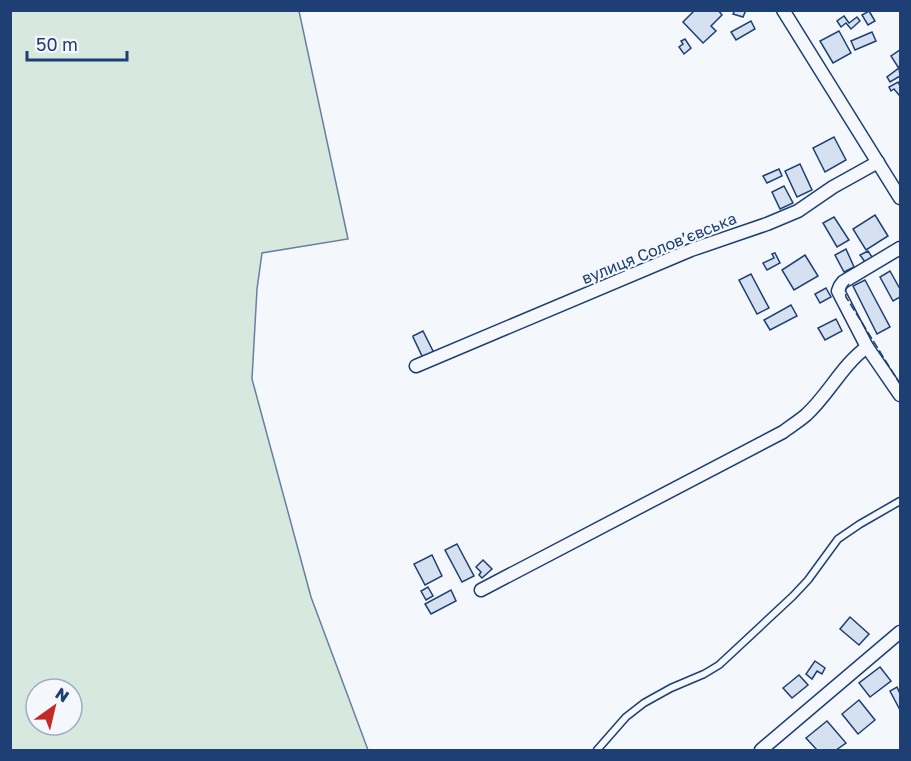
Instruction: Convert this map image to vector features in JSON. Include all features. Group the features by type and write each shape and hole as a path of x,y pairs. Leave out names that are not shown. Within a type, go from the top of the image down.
{"street":[{"path":"783,10 900,198"},
{"name":"вулиця Соловʼєвська","path":"416,366 691,250 798,211 833,187 878,162"},
{"path":"900,248 843,282 839,289 840,296 867,347 900,394"},
{"path":"481,590 783,432 806,415 845,367 867,347"},
{"path":"761,750 900,632"}],"lane":[{"path":"597,750 626,717 644,702 704,674 719,664 793,596 808,580 838,539 900,501"}],"shaded area":[{"path":"10,11 299,11 348,239 262,253 257,289 252,379 311,597 368,750 11,750"}],"building":[{"path":"695,10 718,10 722,15 711,26 716,31 703,43 683,22"},
{"path":"735,10 746,10 743,17 733,14"},
{"path":"869,11 875,21 868,25 862,15"},
{"path":"844,16 849,23 857,17 860,21 851,29 846,23 841,27 837,21"},
{"path":"751,21 755,29 736,40 731,32"},
{"path":"839,31 851,53 833,63 820,41"},
{"path":"872,32 876,41 855,50 851,41"},
{"path":"685,39 691,48 684,54 679,47 683,44 681,41"},
{"path":"900,50 900,66 898,67 891,56"},
{"path":"899,68 900,76 890,82 887,77"},
{"path":"898,82 899,95 894,89 891,91 889,87"},
{"path":"834,137 846,160 825,172 813,148"},
{"path":"800,164 812,190 797,197 785,171"},
{"path":"779,169 782,176 767,183 763,176"},
{"path":"784,186 793,203 780,209 772,192"},
{"path":"875,215 888,236 866,250 853,229"},
{"path":"834,217 849,240 837,247 823,223"},
{"path":"846,249 854,267 844,272 835,255"},
{"path":"868,251 872,257 865,262 860,255"},
{"path":"775,253 780,263 767,270 763,263 774,258 772,254"},
{"path":"805,255 818,276 794,290 782,270"},
{"path":"890,271 900,289 900,297 893,301 880,277"},
{"path":"751,274 769,308 757,314 739,280"},
{"path":"865,280 890,327 877,334 853,286"},
{"path":"826,288 831,297 820,303 815,294"},
{"path":"791,305 797,316 770,330 764,320"},
{"path":"836,319 842,331 825,340 818,328"},
{"path":"423,331 434,353 423,358 413,336"},
{"path":"457,544 474,576 462,582 445,550"},
{"path":"432,555 442,576 425,585 414,564"},
{"path":"483,560 492,569 482,578 479,575 481,572 476,567"},
{"path":"428,587 433,596 426,600 421,591"},
{"path":"451,590 456,601 431,614 425,604"},
{"path":"850,617 869,634 859,645 840,629"},
{"path":"815,661 825,668 822,674 817,671 812,679 806,674"},
{"path":"880,667 891,681 870,697 859,683"},
{"path":"799,675 808,685 792,698 783,688"},
{"path":"897,687 900,694 900,710 890,691"},
{"path":"859,700 875,720 858,734 842,714"},
{"path":"827,721 846,743 836,750 817,750 806,738"}],"fence":[{"path":"849,284 846,297 900,384"}]}
